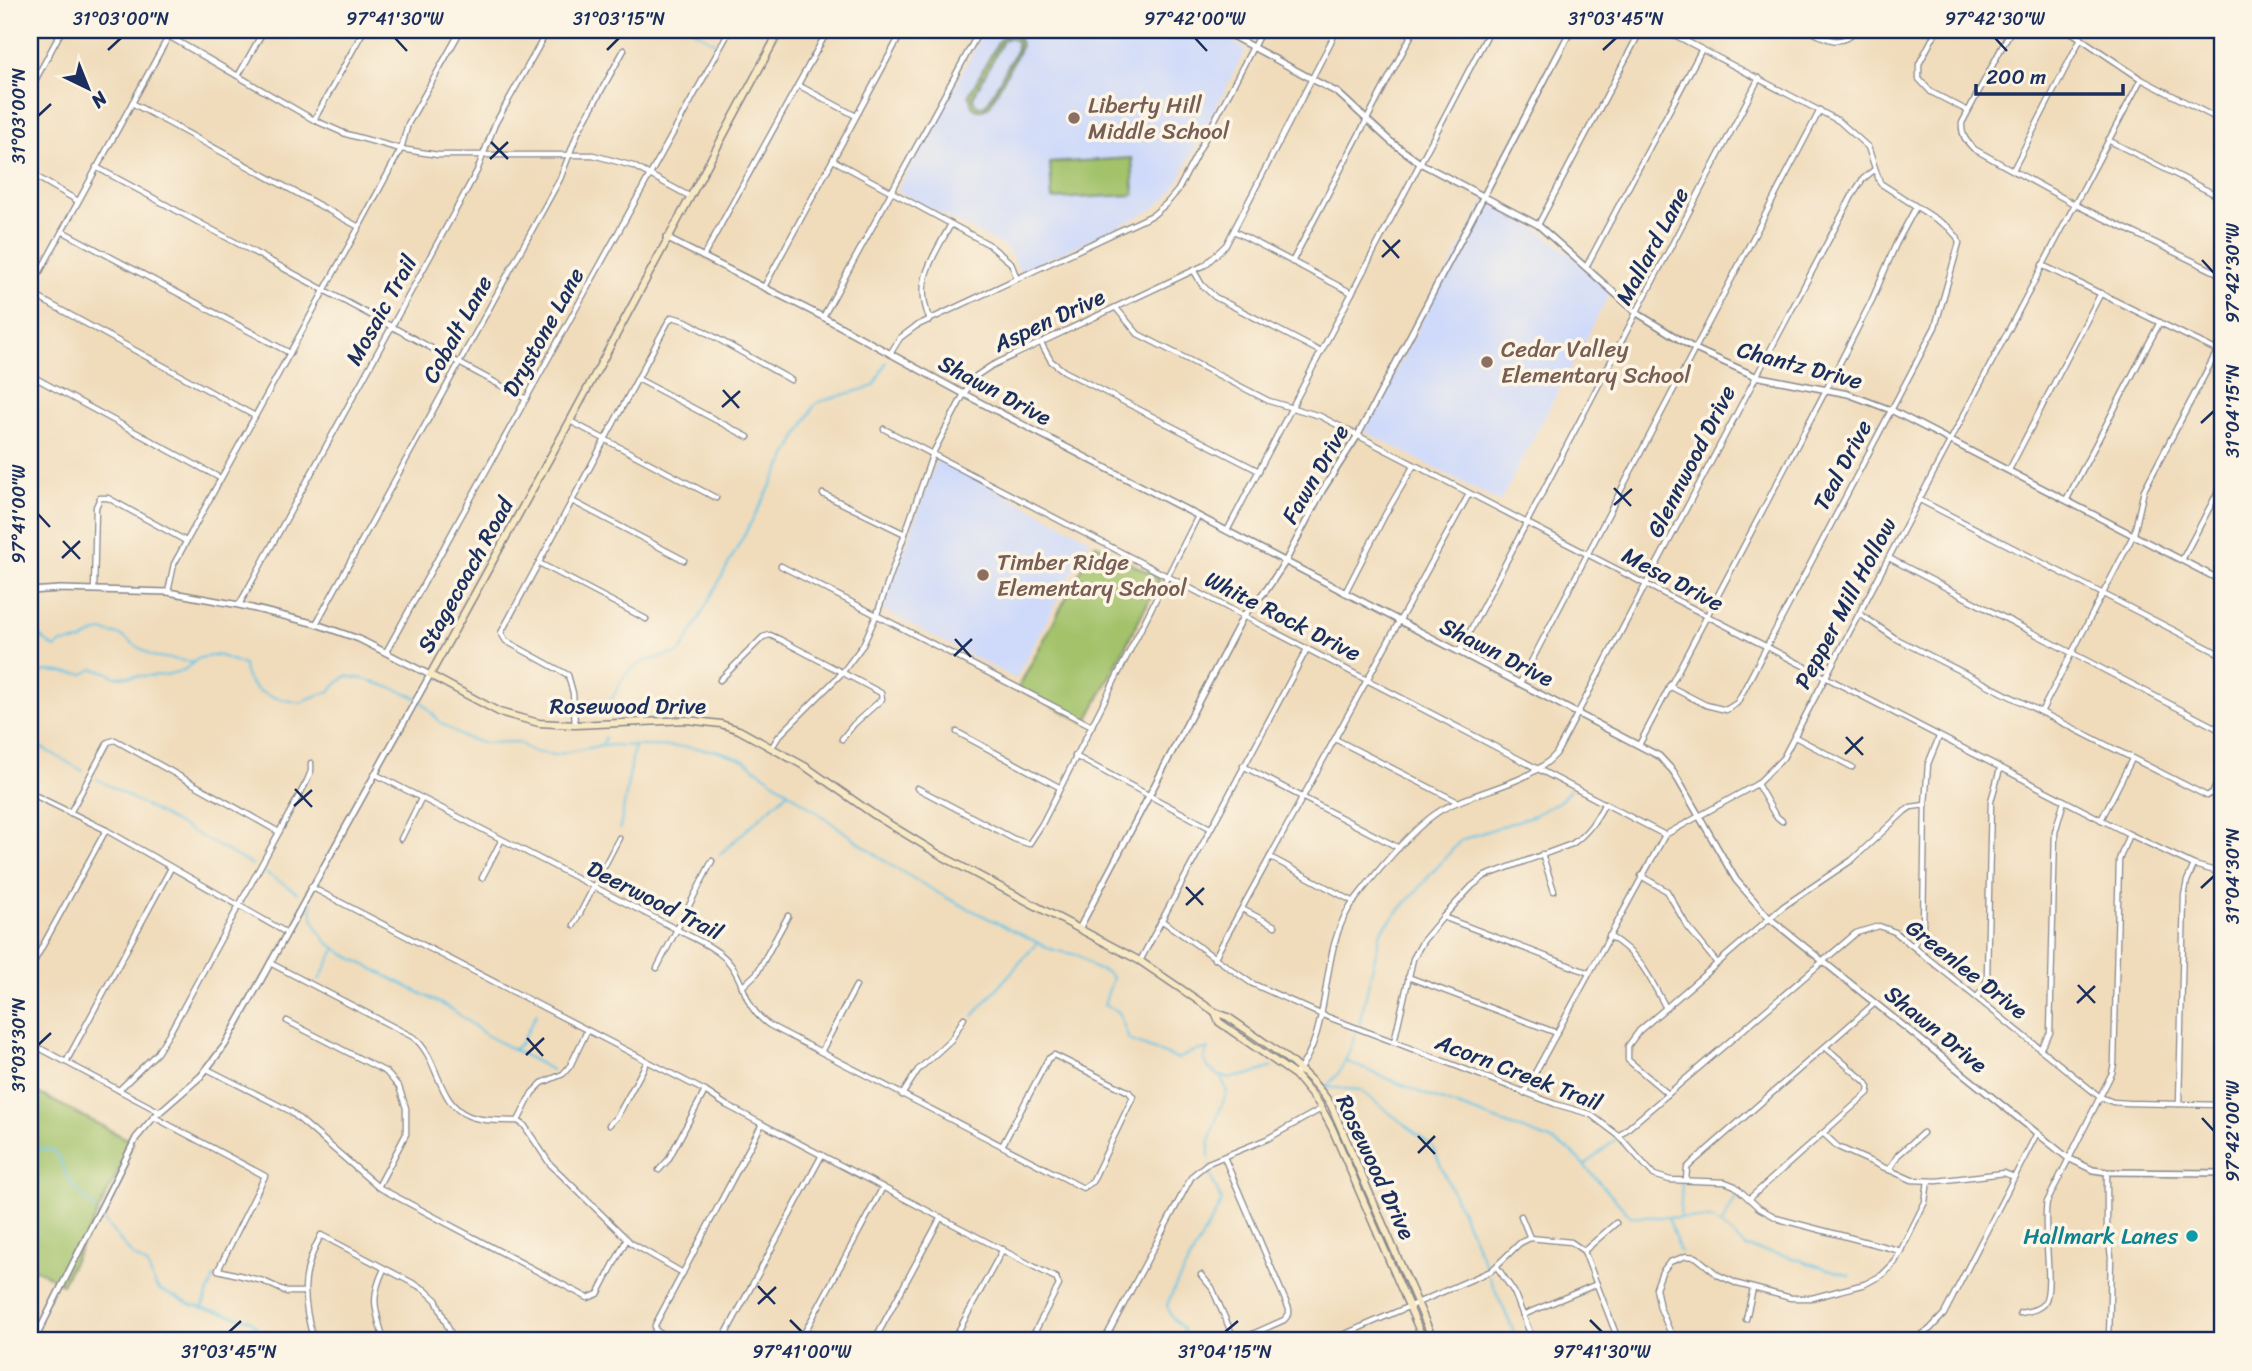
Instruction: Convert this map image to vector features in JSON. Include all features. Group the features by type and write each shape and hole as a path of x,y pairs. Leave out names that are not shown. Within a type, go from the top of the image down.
{"main road":[{"name":"Stagecoach Road","path":"430,675 780,30"},
{"name":"Rosewood Drive","path":"430,675 513,717 539,723 575,725 704,721 739,730 772,747 919,844 1140,961 1214,1013 1228,1017 1320,1088 1331,1105 1434,1341"},
{"name":"Rosewood Drive","path":"1298,1072 1332,1128 1424,1341"}],"street":[{"path":"30,90 62,30"},
{"path":"158,30 314,120 346,134 401,149 438,155 593,155 632,166 689,196"},
{"path":"172,30 30,292 255,416"},
{"path":"238,76 264,30"},
{"path":"314,120 364,30"},
{"path":"168,592 174,564 401,149 408,124 461,30"},
{"name":"Mosaic Trail","path":"239,605 477,171 495,124 548,30"},
{"name":"Drystone Lane","path":"386,652 730,30"},
{"path":"703,257 828,30"},
{"path":"764,287 903,30"},
{"path":"823,317 980,30"},
{"name":"Chantz Drive","path":"1221,30 1338,93 1390,141 1420,163 1538,225 1637,313 1695,349 1755,376 1848,394 1891,410 2222,581"},
{"path":"890,355 900,338 930,320 1153,215 1167,203 1178,190 1262,30"},
{"name":"Aspen Drive","path":"772,747 779,736 842,673 863,645 877,614 933,453 971,382 983,371 1194,271 1215,258 1234,231 1337,30"},
{"path":"1292,262 1414,30"},
{"path":"1227,531 1490,30"},
{"name":"Fawn Drive","path":"1079,929 1244,615 1267,589 1285,562 1322,491 1358,435 1571,30"},
{"path":"1538,225 1641,30"},
{"name":"Teal Drive","path":"1665,30 1820,110 1848,129 1868,147 1880,183 1953,232 1959,243 1945,284 1938,318 1737,703 1726,710 1706,705 1670,686"},
{"path":"1808,30 1832,41 1845,39 1855,30"},
{"path":"1937,30 1919,64 1919,79 1931,92 1968,111"},
{"path":"2011,30 1962,123 1963,137 1974,149 2074,204 2222,275"},
{"path":"2068,30 2141,79 2222,121"},
{"path":"2013,170 2081,38"},
{"path":"1586,267 1702,49"},
{"name":"Cobalt Lane","path":"316,624 560,179 578,132 624,50"},
{"name":"Mallard Lane","path":"1459,653 1759,78"},
{"name":"Pepper Mill Hollow","path":"1665,835 1757,785 1777,766 1826,679 2141,79"},
{"path":"798,85 856,116"},
{"path":"132,103 359,227"},
{"path":"1520,683 1820,110"},
{"path":"2108,140 2222,198"},
{"path":"832,160 1004,255 1011,263 1017,279"},
{"path":"96,167 526,399"},
{"name":"Glennwood Drive","path":"1298,1072 1307,1061 1315,1043 1340,926 1354,902 1399,848 1429,818 1457,802 1538,771 1556,754 1852,196 1863,179 1874,170"},
{"path":"30,173 78,201"},
{"path":"1639,745 1826,390 1916,207"},
{"path":"930,320 924,307 924,281 951,224"},
{"path":"62,231 290,353"},
{"path":"1234,231 1352,293"},
{"name":"Shawn Drive","path":"666,239 823,317 964,394 1659,756 1672,771 1736,880 1769,918 2068,1158 2093,1170 2107,1172 2222,1173"},
{"path":"2042,265 2220,352"},
{"path":"1194,271 1202,285 1215,297 1321,352"},
{"path":"2009,470 2101,293"},
{"name":"Mesa Drive","path":"1116,308 1138,334 1269,401 1320,416 2129,835 2194,865 2222,873"},
{"path":"575,725 573,693 568,675 506,641 501,633 667,321 678,317 791,380"},
{"path":"2067,499 2160,322"},
{"path":"2041,712 2134,534 2144,490 2220,352 2222,342"},
{"path":"1041,343 1051,361 1064,371 1259,471"},
{"path":"30,375 220,478"},
{"path":"638,379 748,437"},
{"path":"570,421 716,498"},
{"name":"White Rock Drive","path":"884,429 1665,835"},
{"path":"1345,593 1414,465"},
{"path":"2182,560 2222,484"},
{"path":"823,494 905,534"},
{"path":"1214,959 1469,494"},
{"path":"94,590 96,507 100,498 108,498 186,541"},
{"path":"1920,500 2222,655"},
{"path":"572,501 684,560"},
{"path":"917,788 1014,839 1029,844 1042,824 1198,516"},
{"path":"1889,558 2222,731"},
{"path":"539,563 646,619"},
{"path":"781,566 1092,726"},
{"name":"Rosewood Drive","path":"30,591 168,592 239,605 316,624 359,639 430,675"},
{"path":"1860,614 1895,638 2132,759 2209,795 2222,772"},
{"path":"720,680 763,637 770,635 881,693 882,699 853,724 842,739"},
{"path":"1140,961 1307,649"},
{"name":"Stagecoach Road","path":"34,1341 129,1149 154,1117 207,1069 225,1045 430,675"},
{"path":"957,732 1059,787"},
{"path":"1795,737 1852,767"},
{"path":"1913,946 1923,929 1928,764 1939,737"},
{"path":"1335,739 1457,802"},
{"path":"70,813 108,741 115,740 279,832"},
{"path":"1075,756 1210,828"},
{"path":"2101,820 2132,759"},
{"path":"119,1090 162,1046 307,781 311,763"},
{"path":"1243,766 1399,848"},
{"path":"1977,997 1985,987 1987,976 1991,801 2000,769"},
{"name":"Deerwood Trail","path":"374,774 722,955 732,967 748,1003 763,1020 902,1095 1083,1188 1088,1187 1133,1097 1129,1092 1054,1055 1048,1059 1002,1146"},
{"path":"1757,785 1774,815 1782,821"},
{"path":"30,793 106,831 287,933"},
{"path":"401,839 421,799"},
{"path":"2040,1049 2050,1033 2055,832 2064,801"},
{"path":"1394,1042 1408,976 1418,947 1443,917 1485,876 1580,839 1593,825 1605,803"},
{"path":"1668,1094 1628,1059 1628,1046 1639,1031 1769,918 1796,897 1843,868 1905,811 1911,807 1925,805"},
{"path":"30,969 106,831"},
{"path":"1524,1093 1665,835"},
{"path":"2020,1313 2039,1308 2047,1297 2045,1211 2049,1196 2114,1064 2119,860 2129,835"},
{"path":"574,925 619,838"},
{"path":"482,878 501,841"},
{"path":"1542,854 1554,891"},
{"path":"1270,857 1354,902"},
{"path":"656,968 712,861"},
{"path":"2179,1104 2184,896 2194,865"},
{"path":"66,1062 171,868"},
{"path":"1641,876 1667,891 1687,926 1717,963"},
{"path":"312,887 705,1091 726,1105 1056,1278 1059,1285 1030,1341"},
{"path":"1242,909 1275,926"},
{"path":"742,988 757,973 788,916"},
{"path":"1443,917 1589,973"},
{"name":"Acorn Creek Trail","path":"1161,920 1251,983 1320,1014 1524,1093 1590,1114 1619,1136 1654,1175 1670,1180 1725,1182 1735,1186 1759,1208 1779,1219 1901,1251"},
{"name":"Greenlee Drive","path":"1619,1136 1856,933 1871,927 1887,928 1913,946 2100,1097 2128,1104 2222,1105"},
{"path":"1609,936 1636,956 1666,1008"},
{"path":"271,963 414,1037 424,1047 446,1096 460,1111 483,1119 518,1121 531,1133 550,1164 627,1239 637,1248 683,1273"},
{"path":"1408,976 1557,1033"},
{"path":"821,1052 856,986"},
{"path":"1686,1180 1687,1168 1693,1161 1875,1003"},
{"path":"902,1095 918,1070 951,1040 964,1018"},
{"path":"287,1021 386,1072 399,1087 406,1108 406,1134 379,1187"},
{"path":"518,1121 532,1093 542,1083 563,1074 570,1066 587,1031"},
{"path":"30,1043 160,1112"},
{"path":"1750,1198 1864,1098 1869,1087 1866,1082 1825,1047"},
{"path":"609,1125 618,1115 647,1062"},
{"path":"207,1069 297,1115 379,1187 589,1298 598,1294 627,1239"},
{"path":"659,1170 668,1160 705,1091"},
{"path":"1115,1341 1105,1339 1192,1176 1208,1163 1286,1130 1321,1109"},
{"path":"154,1117 265,1176 218,1270 263,1281 286,1292 304,1292"},
{"path":"672,1341 655,1330 654,1325 762,1124"},
{"path":"1889,1170 1898,1155 1923,1133"},
{"path":"1912,1341 1930,1329 1944,1314 2037,1133"},
{"path":"1824,1134 1838,1147 1912,1180 1928,1181 2004,1173 2014,1177"},
{"path":"722,1341 822,1155"},
{"path":"1201,1275 1212,1288 1236,1341 1284,1320 1289,1314 1224,1157"},
{"path":"2107,1172 2109,1341"},
{"path":"1674,1341 1657,1298 1658,1281 1670,1262 1686,1256 1696,1257 1718,1275 1753,1289 1801,1299 1875,1280 1889,1269 1901,1251 1925,1202 1928,1181"},
{"path":"800,1341 883,1186"},
{"path":"1521,1216 1530,1238"},
{"path":"874,1341 941,1217"},
{"path":"1584,1251 1616,1223"},
{"path":"314,1341 306,1314 304,1292 308,1263 321,1235 424,1289 436,1300 454,1341"},
{"path":"1329,1341 1497,1267 1520,1243 1530,1238 1571,1242 1584,1251 1616,1334 1611,1341"},
{"path":"953,1341 1003,1249"},
{"path":"1497,1267 1510,1283 1533,1341"},
{"path":"384,1269 374,1301 384,1341"},
{"path":"1523,1315 1597,1284"},
{"path":"1746,1319 1753,1289"}],"shaded area":[{"name":"Liberty Hill Middle School","path":"985,30 1211,30 1246,49 1175,187 1165,199 1152,210 1020,272 1004,247 897,191"},
{"name":"Cedar Valley Elementary School","path":"1486,199 1544,233 1610,293 1500,502 1364,431"},
{"name":"Timber Ridge Elementary School","path":"937,459 1090,539 1016,679 883,610"}],"green space":[{"path":"1010,33 1015,35 1019,39 1020,49 990,105 979,110 972,106 969,95 1000,39","holes":["1009,37 1016,41 1017,49 988,102 978,106 973,97 1003,41"]},
{"path":"1132,158 1134,195 1052,199 1050,163"},
{"path":"1095,544 1160,579 1086,723 1018,688"},
{"path":"30,1089 133,1142 62,1284 30,1266"}],"waterway":[{"path":"693,30 716,43"},
{"path":"605,713 619,685 631,669 639,664 679,653 683,648 814,406 819,402 874,386 886,362"},
{"path":"30,629 55,648 61,643 82,641 102,631 120,635 152,656 192,662"},
{"path":"30,674 47,671 84,674 93,669 115,677 166,675 184,670 199,658 218,655 244,665 246,675 256,689 273,697 301,703 328,692 346,676 368,680 420,700 440,722 461,736 482,743 517,742 534,752 554,755 603,745 685,747 719,751 744,760 892,866 945,897 1053,950 1078,955 1094,968 1106,972 1113,978 1104,1004 1119,1012 1129,1040 1178,1059 1194,1051 1208,1049 1204,1060 1210,1069 1225,1077 1244,1076 1273,1067"},
{"path":"603,745 605,737"},
{"path":"30,741 83,771"},
{"path":"620,829 634,747"},
{"path":"97,779 252,865"},
{"path":"1359,1025 1381,931 1461,840 1535,815 1560,801 1570,790"},
{"path":"719,855 788,792"},
{"path":"266,873 298,893"},
{"path":"311,902 312,915 318,930 327,942 344,954 453,1010 486,1035 552,1070"},
{"path":"973,1016 1037,943"},
{"path":"319,980 336,948"},
{"path":"513,1050 521,1043 537,1013"},
{"path":"1326,1087 1341,1069 1356,1032"},
{"path":"1345,1061 1424,1094 1548,1139 1571,1151 1630,1216 1711,1219 1721,1225 1738,1193"},
{"path":"1209,1158 1212,1132 1227,1091 1222,1079"},
{"path":"1325,1087 1360,1090 1432,1146 1487,1269"},
{"path":"1585,1165 1616,1139"},
{"path":"30,1155 47,1149 58,1155 70,1182 96,1210"},
{"path":"1183,1341 1184,1330 1171,1316 1167,1305 1222,1201 1212,1180 1210,1166"},
{"path":"1680,1217 1682,1181"},
{"path":"99,1215 133,1256 147,1265 155,1285 160,1290 192,1305 250,1320 257,1327 262,1341"},
{"path":"1668,1217 1680,1252"},
{"path":"1721,1225 1746,1247 1851,1276"},
{"path":"1489,1276 1518,1341"},
{"path":"202,1308 214,1277"}],"place":[{"name":"Liberty Hill Middle School","path":"1074,118"},
{"name":"Cedar Valley Elementary School","path":"1487,362"},
{"name":"Timber Ridge Elementary School","path":"983,575"},
{"name":"Hallmark Lanes","path":"2192,1236"}]}
